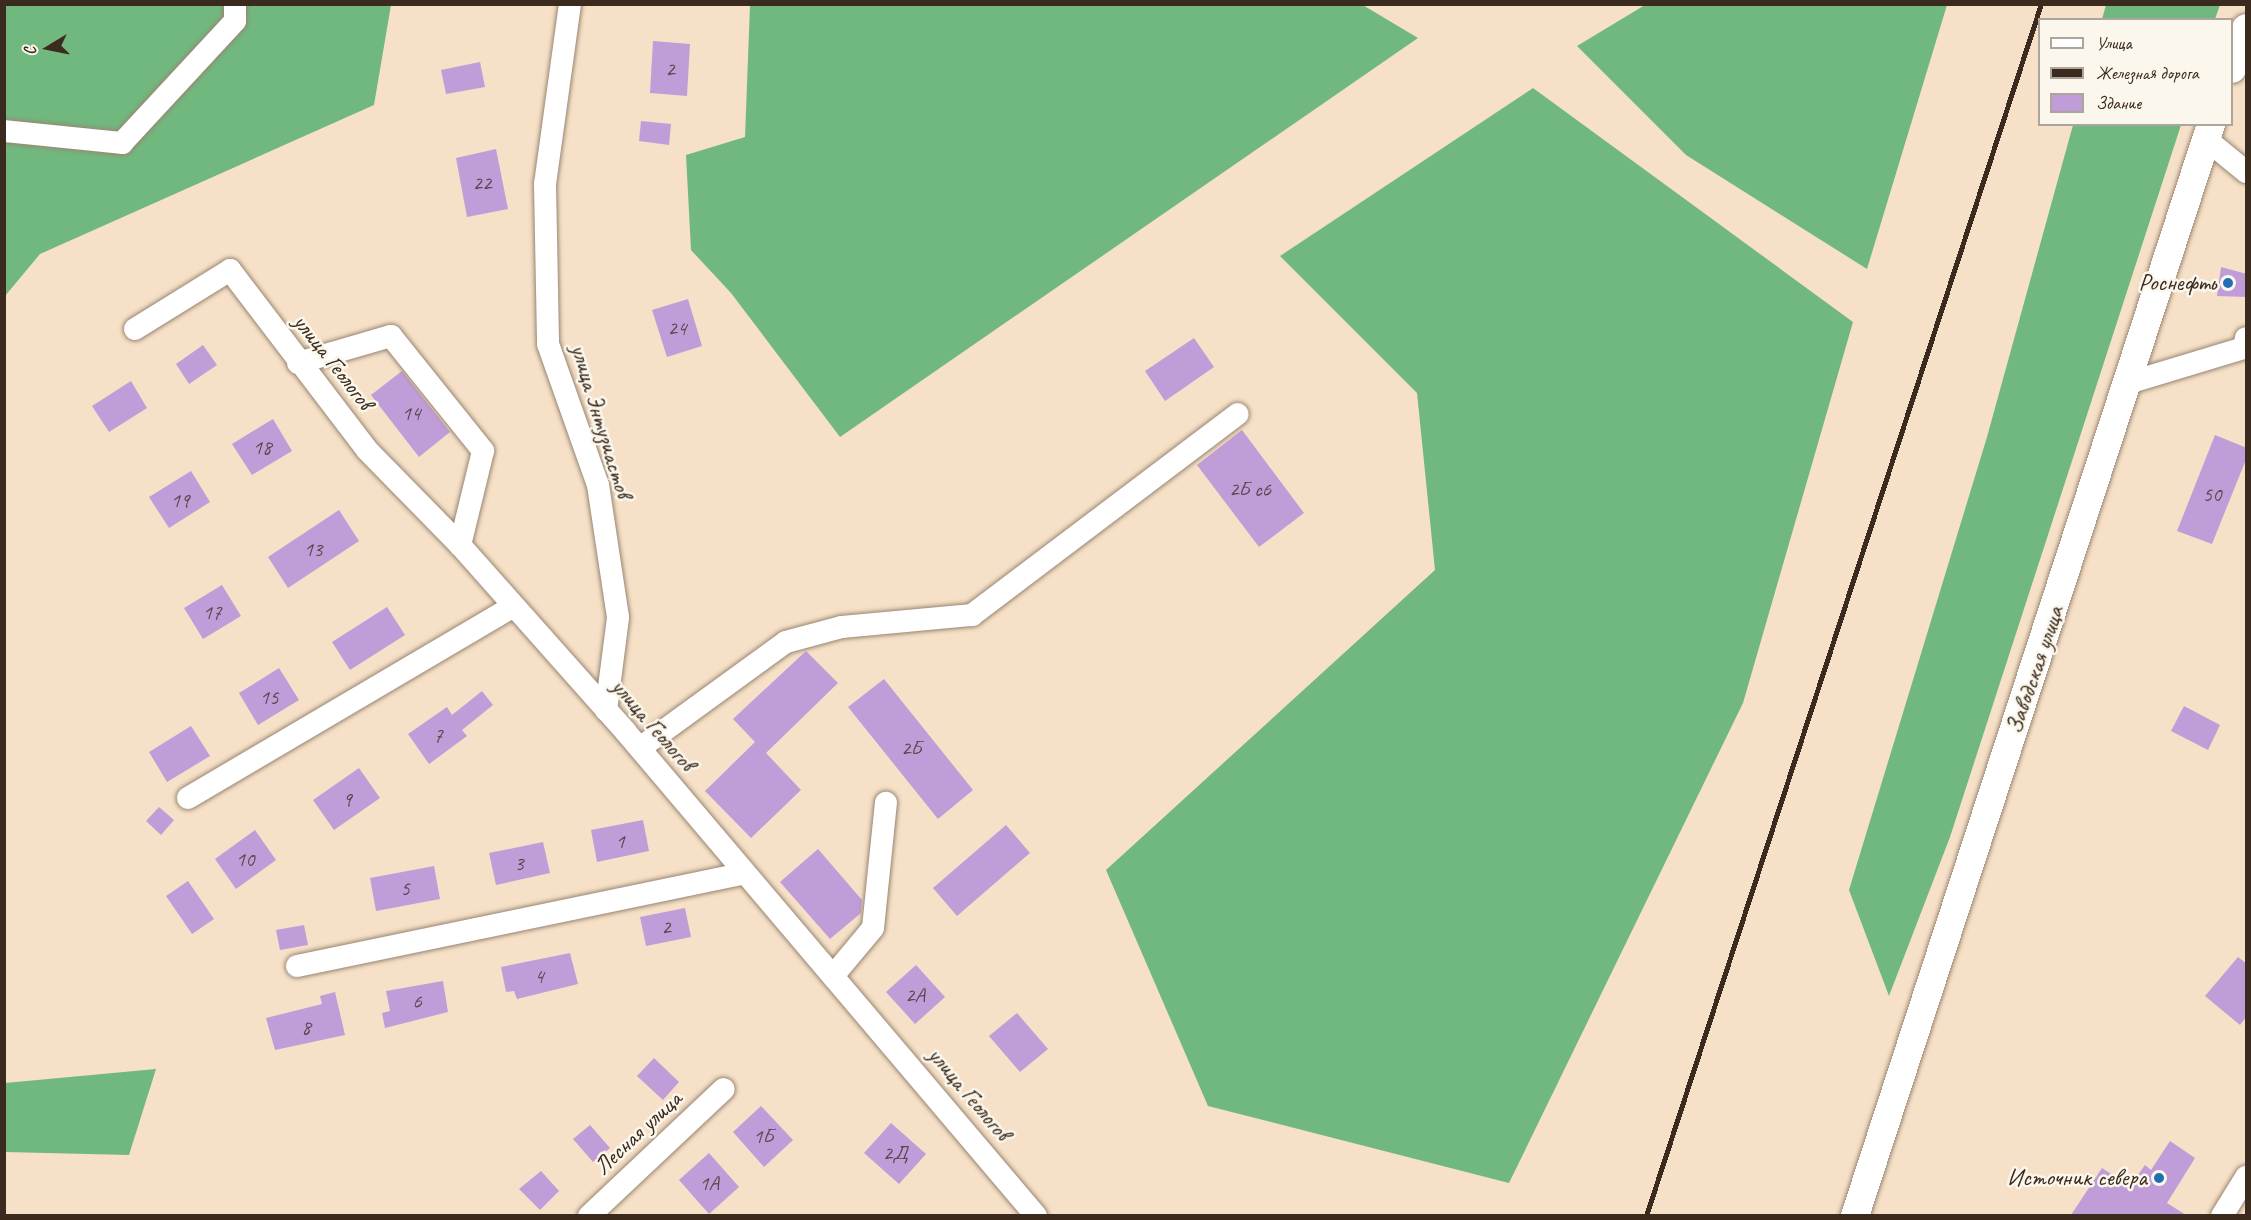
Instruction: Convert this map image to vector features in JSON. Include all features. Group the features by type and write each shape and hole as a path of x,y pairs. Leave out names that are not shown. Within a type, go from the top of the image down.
{"main road":[{"path":"2233,66 2247,28"},
{"name":"Заводская улица","path":"1855,1215 2209,131"}],"street":[{"path":"4,131 122,143 235,21 235,4"},
{"name":"улица Энтузиастов","path":"570,4 545,184 548,344 600,496 618,618 606,710"},
{"path":"2209,131 2247,172"},
{"name":"улица Геологов","path":"135,329 230,270 298,363 367,450 460,544 640,748 743,874 1036,1215"},
{"path":"298,363 391,336 483,451 460,544"},
{"path":"2128,383 2244,348 2247,338"},
{"path":"640,748 786,642 842,627 972,615 1238,414"},
{"path":"188,798 513,606"},
{"path":"833,976 873,928 886,803"},
{"path":"297,966 743,874"},
{"name":"Лесная улица","path":"589,1215 724,1089"},
{"path":"2222,1215 2247,1178"}],"green space":[{"path":"1361,4 1418,38 840,437 731,293 691,250 686,155 745,137 750,5"},
{"path":"2106,4 2220,5 2215,18 2102,18"},
{"path":"5,5 391,5 374,105 40,254 5,296"},
{"path":"1645,5 1947,5 1867,269 1686,155 1577,46"},
{"path":"1533,88 1853,322 1743,703 1509,1183 1208,1106 1106,870 1435,570 1417,393 1280,256"},
{"path":"2073,126 2181,126 1950,837 1889,996 1849,890 1987,437"},
{"path":"156,1069 129,1155 5,1152 5,1083"}],"building":[{"path":"653,41 690,44 687,96 650,93"},
{"path":"480,62 485,87 446,94 441,70"},
{"path":"641,121 671,124 669,145 639,141"},
{"path":"496,149 508,209 467,217 456,158"},
{"name":"Роснефть","path":"2221,267 2247,274 2247,297 2217,296"},
{"path":"688,299 702,346 667,357 652,310"},
{"path":"1194,338 1214,367 1165,401 1145,371"},
{"path":"203,345 217,365 189,384 176,364"},
{"path":"402,371 450,432 419,457 371,395"},
{"path":"131,381 147,408 109,432 92,406"},
{"path":"273,419 292,451 252,475 232,444"},
{"path":"1242,430 1304,513 1259,547 1197,465"},
{"path":"2215,435 2247,448 2247,457 2212,544 2177,531"},
{"path":"191,471 210,502 169,528 149,497"},
{"path":"339,510 359,541 288,588 268,557"},
{"path":"222,585 241,616 203,639 184,608"},
{"path":"387,607 405,635 350,670 332,642"},
{"path":"806,651 838,683 766,753 801,790 751,838 705,791 755,742 733,719"},
{"path":"279,668 299,700 258,725 239,693"},
{"path":"884,679 973,790 938,819 848,707"},
{"path":"482,691 493,705 462,730 467,736 429,764 408,734 447,707 452,715"},
{"path":"2184,706 2220,725 2208,750 2171,731"},
{"path":"191,726 210,756 167,782 149,752"},
{"path":"359,768 380,798 334,830 313,800"},
{"path":"159,807 174,820 161,835 146,821"},
{"path":"643,820 649,851 597,862 591,830"},
{"path":"1006,825 1030,853 957,916 933,888"},
{"path":"255,830 276,860 236,889 215,859"},
{"path":"543,842 550,873 496,885 489,853"},
{"path":"818,849 862,900 861,913 830,939 780,882"},
{"path":"434,866 440,899 376,911 370,878"},
{"path":"188,881 214,919 192,934 166,896"},
{"path":"685,908 691,937 646,946 640,917"},
{"path":"304,925 308,945 280,950 276,930"},
{"path":"570,953 578,984 517,999 514,991 506,992 501,967"},
{"path":"2238,957 2247,964 2247,1016 2240,1025 2205,996"},
{"path":"916,965 945,997 915,1024 886,992"},
{"path":"443,981 448,1012 385,1028 382,1013 390,1011 386,991"},
{"path":"335,992 345,1035 275,1050 266,1018 322,1004 320,996"},
{"path":"1017,1013 1048,1049 1020,1072 989,1036"},
{"path":"654,1058 679,1082 663,1100 637,1076"},
{"path":"761,1106 793,1140 764,1167 733,1132"},
{"path":"891,1123 926,1154 899,1184 864,1153"},
{"path":"590,1125 610,1148 593,1162 573,1139"},
{"name":"Источник севера","path":"2170,1141 2195,1158 2167,1203 2186,1215 2071,1215 2102,1168 2130,1186 2145,1165 2151,1170"},
{"path":"709,1153 739,1187 709,1214 679,1180"},
{"path":"541,1171 559,1191 540,1210 519,1189"}],"railway":[{"path":"1646,1216 2041,4"}],"place":[{"name":"Роснефть","path":"2228,283"},
{"name":"Источник севера","path":"2159,1178"}]}
